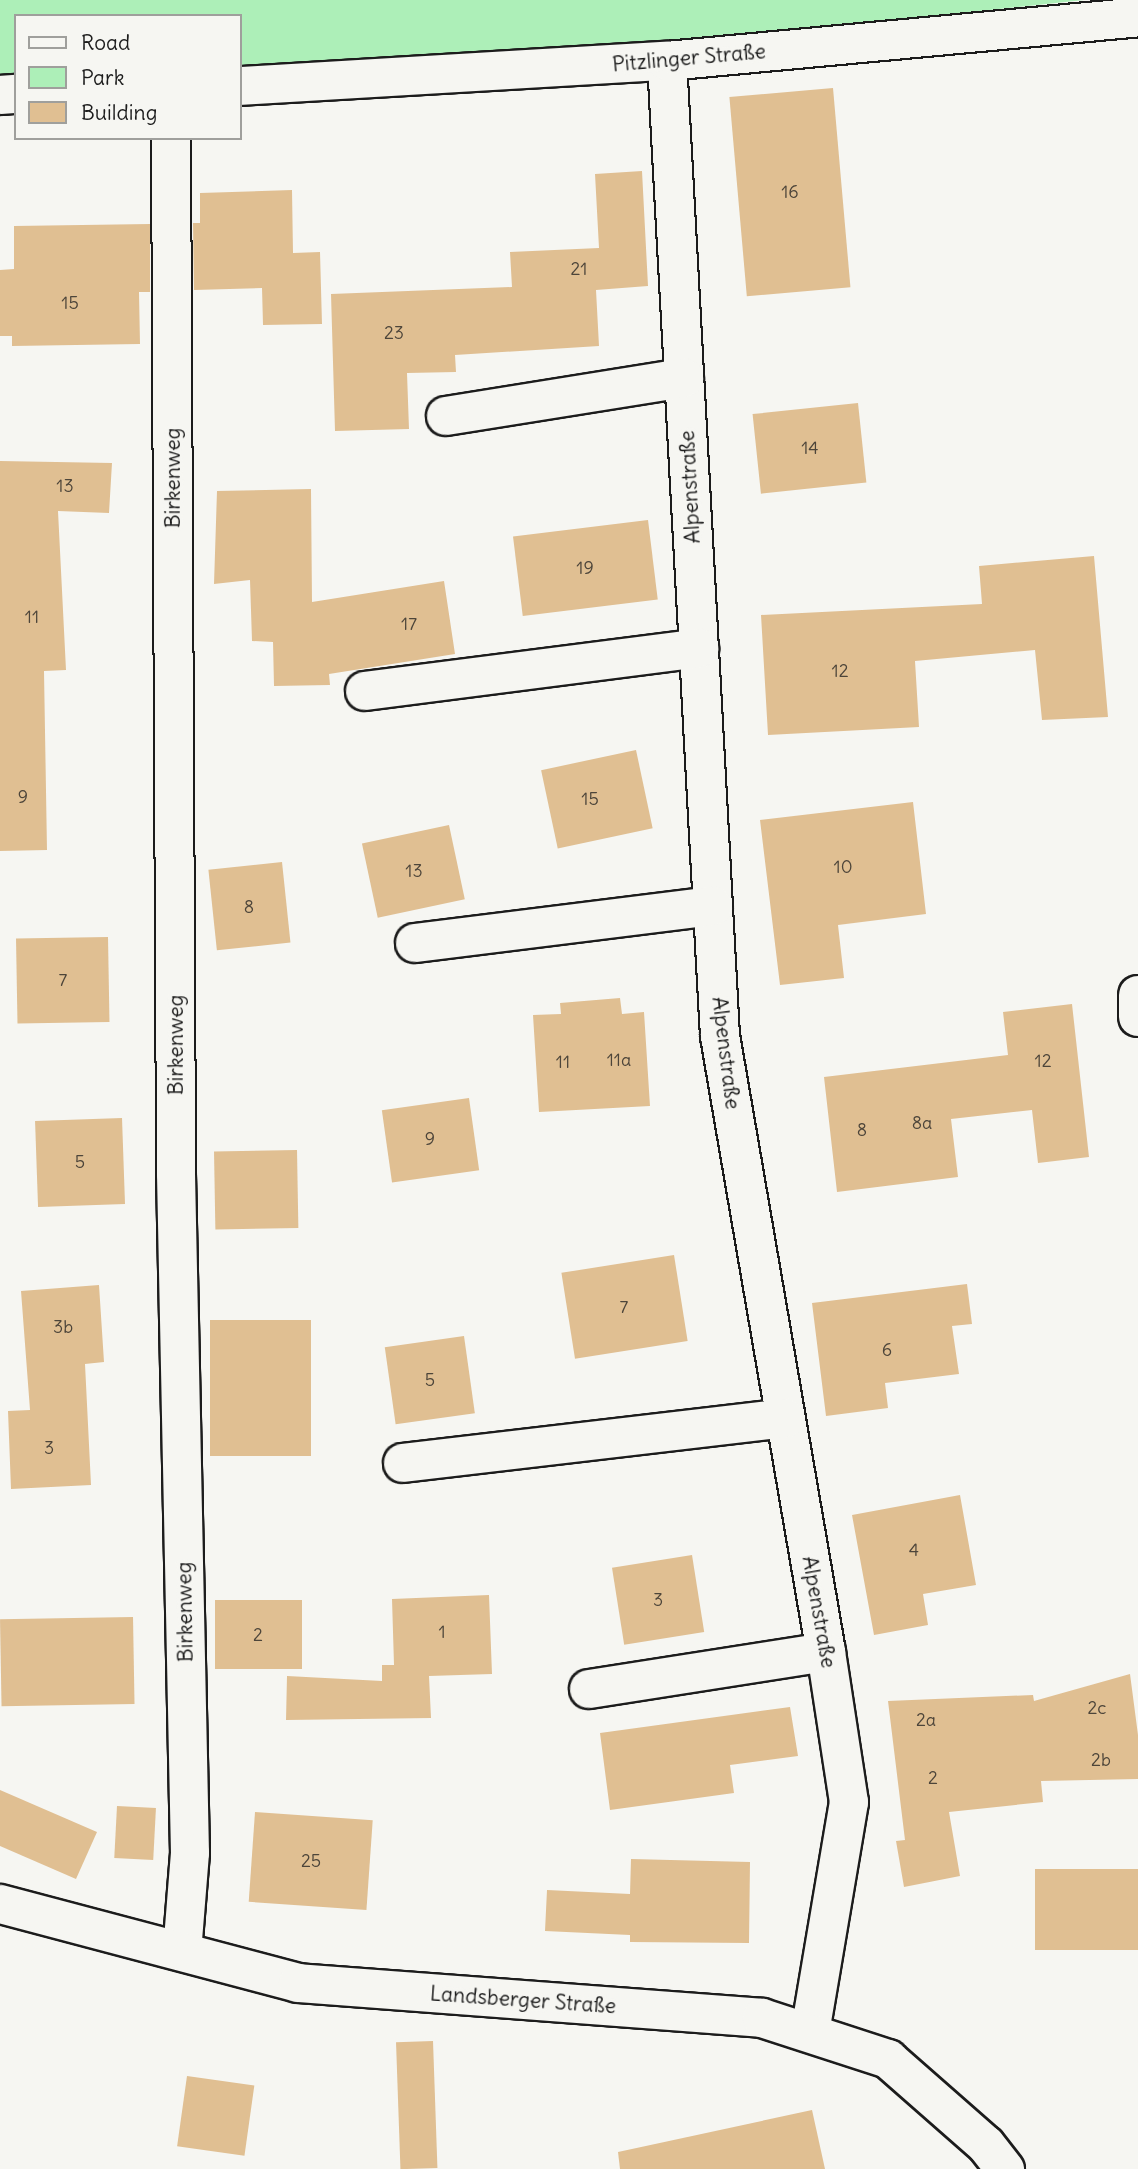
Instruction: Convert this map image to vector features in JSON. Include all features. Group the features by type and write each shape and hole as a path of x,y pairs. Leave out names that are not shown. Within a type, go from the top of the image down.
{"street":[{"name":"Pitzlinger Straße","path":"242,86 667,61 1138,16"},
{"name":"Alpenstraße","path":"667,61 720,1036 826,1652 849,1802 810,2033"},
{"name":"Birkenweg","path":"171,140 176,1174 190,1853 182,1952"},
{"path":"446,416 684,378"},
{"path":"365,691 699,648"},
{"path":"415,943 713,906"},
{"path":"1138,995 1138,1017"},
{"path":"403,1463 785,1419"},
{"path":"589,1689 826,1652"},
{"name":"Landsberger Straße","path":"0,1904 298,1983 762,2018 888,2059 986,2145 1005,2169"}],"green space":[{"path":"0,0 1084,0 666,44 242,71 242,14 14,14 14,81 0,81"}],"building":[{"path":"833,88 850,287 747,296 729,97"},
{"path":"642,171 648,286 596,290 599,346 455,355 456,372 407,373 409,429 335,431 331,294 512,287 510,252 599,248 595,174"},
{"path":"292,190 293,253 320,252 322,324 263,325 262,288 194,290 193,223 200,223 200,193"},
{"path":"150,224 150,292 139,292 140,344 12,346 12,336 0,336 0,270 14,269 14,226"},
{"path":"858,403 866,483 761,494 753,414"},
{"path":"0,461 112,463 109,513 58,511 66,670 44,671 47,850 0,851"},
{"path":"311,489 312,602 444,581 455,654 329,674 330,685 274,686 273,642 252,641 250,580 214,584 217,491"},
{"path":"648,520 658,599 523,616 513,537"},
{"path":"1094,556 1108,717 1042,720 1035,650 915,661 919,727 768,735 761,615 982,604 979,566"},
{"path":"636,750 653,828 558,848 541,770"},
{"path":"913,802 926,914 838,925 844,978 780,985 760,820"},
{"path":"449,825 465,899 378,918 362,844"},
{"path":"282,862 290,943 217,950 208,870"},
{"path":"108,937 109,1022 17,1024 16,939"},
{"path":"620,998 622,1014 644,1012 650,1106 539,1112 533,1015 561,1014 560,1003"},
{"path":"1072,1004 1089,1157 1038,1163 1032,1110 951,1119 958,1177 837,1192 824,1077 1008,1055 1003,1012"},
{"path":"469,1098 479,1170 392,1183 382,1110"},
{"path":"122,1118 125,1204 38,1207 35,1121"},
{"path":"297,1150 298,1228 215,1229 214,1151"},
{"path":"674,1255 688,1341 575,1359 561,1273"},
{"path":"967,1284 972,1324 952,1326 959,1374 885,1383 888,1408 826,1416 812,1303"},
{"path":"99,1285 104,1362 85,1364 91,1485 11,1489 8,1411 30,1410 21,1291"},
{"path":"210,1320 311,1320 311,1456 210,1456"},
{"path":"464,1336 475,1413 396,1424 385,1347"},
{"path":"960,1495 976,1585 923,1594 928,1625 874,1635 852,1515"},
{"path":"692,1555 704,1632 624,1645 612,1568"},
{"path":"489,1595 492,1674 429,1676 431,1718 286,1720 287,1676 382,1681 382,1665 394,1665 392,1599"},
{"path":"215,1600 302,1600 302,1669 215,1669"},
{"path":"133,1617 135,1704 2,1706 0,1619"},
{"path":"1130,1674 1138,1735 1138,1779 1041,1781 1043,1802 949,1812 960,1876 904,1887 896,1841 905,1840 888,1701 1033,1695 1034,1701"},
{"path":"790,1707 798,1756 730,1765 734,1793 610,1810 600,1733"},
{"path":"0,1790 97,1832 76,1879 0,1846"},
{"path":"117,1806 156,1808 153,1860 114,1858"},
{"path":"255,1812 373,1820 366,1910 249,1902"},
{"path":"631,1859 750,1862 749,1943 630,1942 630,1935 545,1931 547,1890 630,1894"},
{"path":"1035,1869 1138,1869 1138,1950 1035,1950"},
{"path":"433,2041 437,2168 400,2169 396,2042"},
{"path":"187,2076 254,2085 244,2156 177,2146"},
{"path":"812,2110 825,2169 620,2169 618,2152"}]}
